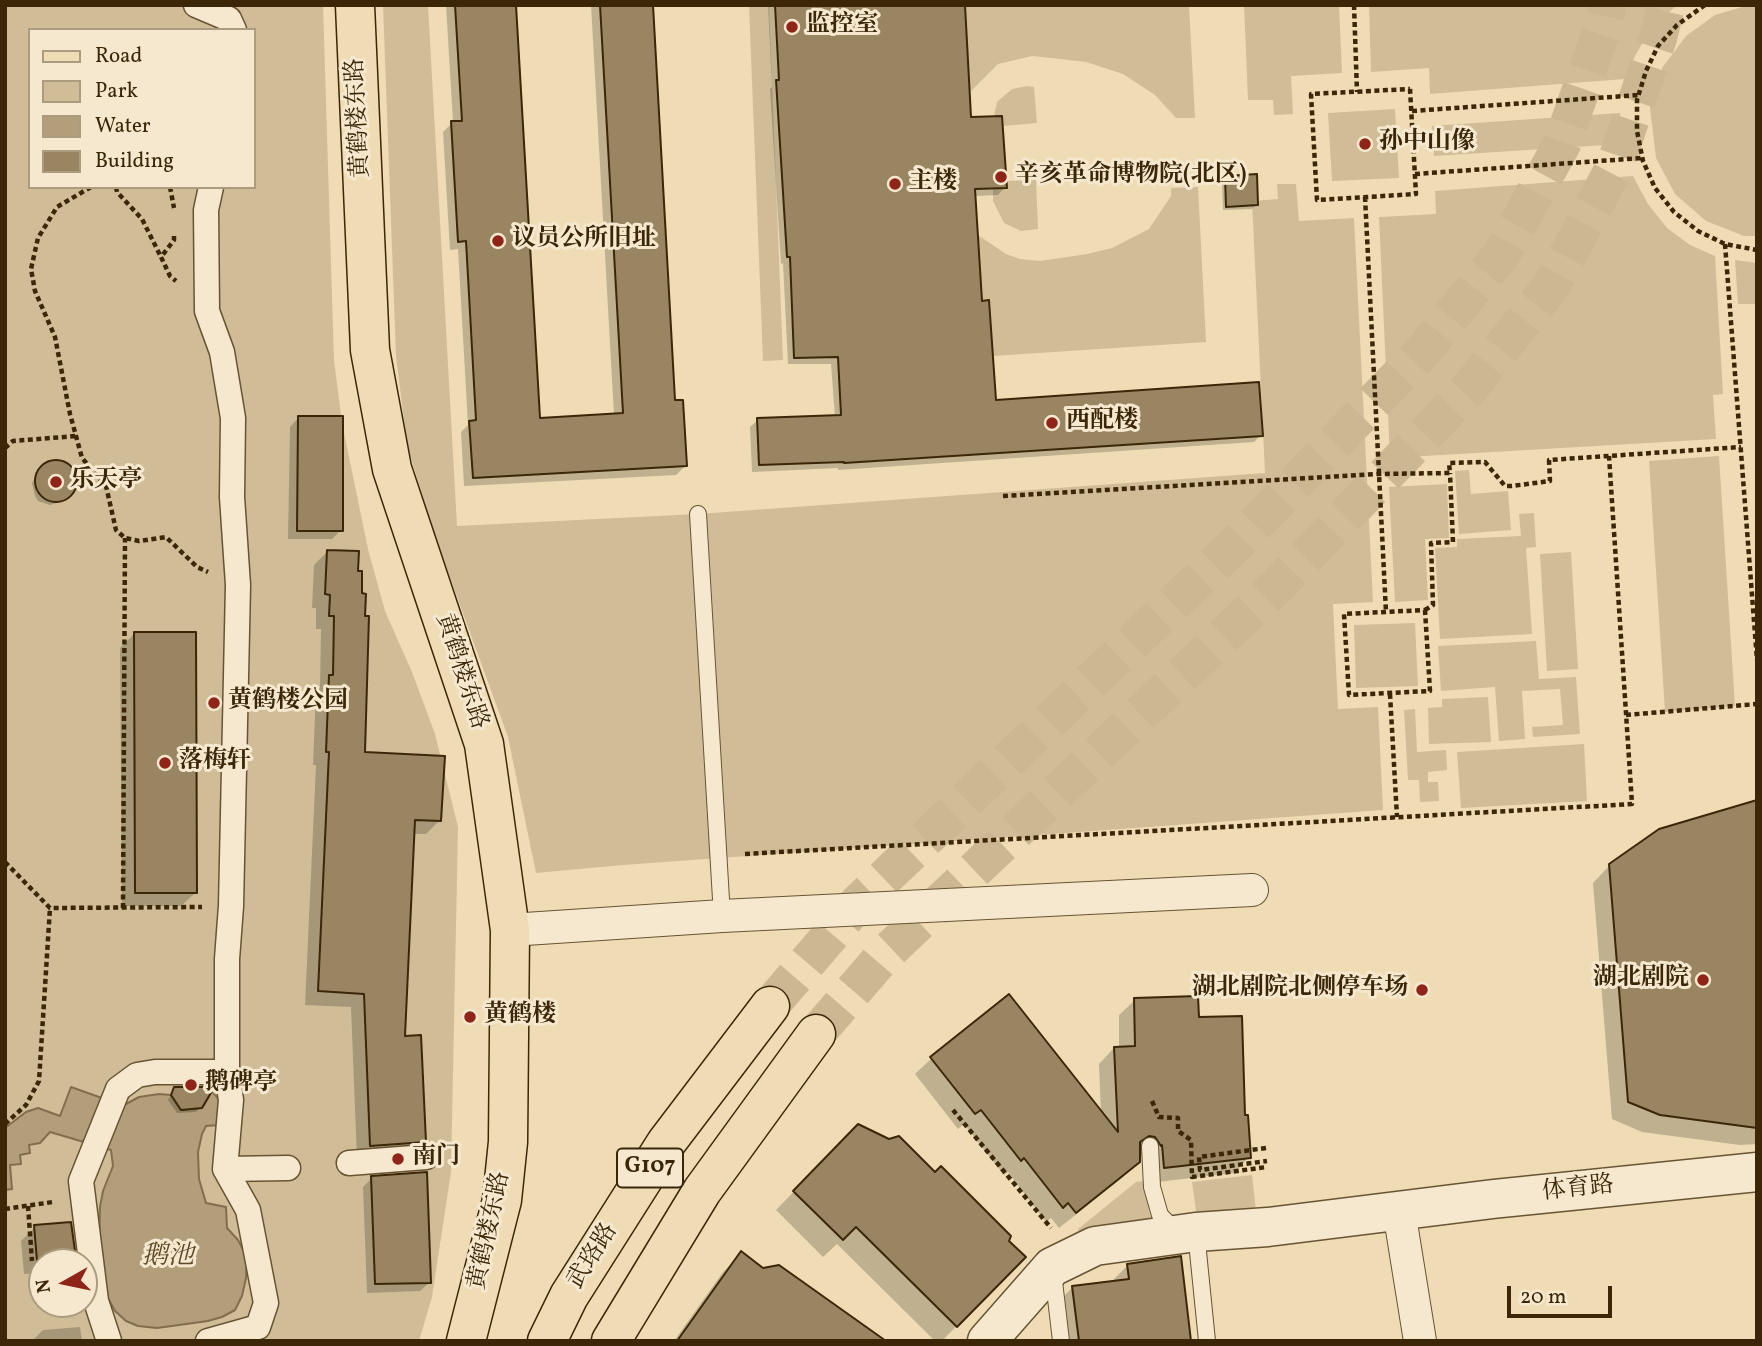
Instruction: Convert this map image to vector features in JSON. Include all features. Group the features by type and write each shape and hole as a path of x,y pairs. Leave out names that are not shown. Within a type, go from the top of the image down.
{"main road":[{"name":"黄鹤楼东路","path":"355,5 370,350 392,469 484,744 510,930 508,1142 502,1200 466,1341"},
{"name":"武珞路","path":"547,1341 569,1296 666,1143 770,1006"},
{"name":"G107","path":"611,1341 702,1191 816,1034"}],"street":[{"path":"196,5 229,19 233,28"},
{"path":"208,1341 258,1327 266,1303 248,1210 225,1169 231,1100 227,1072 227,960 231,906 238,585 232,497 233,418 222,352 207,311 206,210 211,189"},
{"path":"510,930 722,916 1252,890"},
{"path":"109,1341 96,1301 81,1181 113,1100 118,1089 137,1075 155,1072 227,1072"},
{"path":"349,1163 426,1157"},
{"path":"225,1169 288,1168"},
{"name":"体育路","path":"1055,1251 1076,1254 1095,1246 1186,1233 1268,1227 1757,1172"},
{"path":"1399,1211 1420,1341"},
{"path":"987,1341 1055,1251"}],"lane":[{"path":"698,514 722,916"},
{"path":"1150,1146 1152,1186 1160,1215 1186,1233 1207,1341"},
{"path":"1055,1251 1061,1341"}],"path":[{"path":"1354,5 1357,92"},
{"path":"1704,5 1677,25 1658,46 1646,71 1639,95 1637,131 1642,158 1655,188 1674,212 1698,231 1725,244 1757,250"},
{"path":"1410,89 1416,194 1317,200 1311,94 1357,92 1410,89"},
{"path":"1412,111 1639,95"},
{"path":"1415,174 1642,158"},
{"path":"88,189 57,207 38,238 32,269 35,291 55,337 70,414 82,458 106,486 116,530 125,538 139,541 166,537 197,567 238,585"},
{"path":"116,189 142,219 162,257"},
{"path":"1365,197 1386,612"},
{"path":"1725,244 1757,660"},
{"path":"5,448 13,441 76,436"},
{"path":"1425,610 1430,691 1349,695 1344,614 1425,610 1433,606 1431,543 1453,542 1449,463 1485,462 1505,486 1512,486 1550,481 1549,460 1741,447"},
{"path":"719,855 1632,804 1609,456"},
{"path":"1003,496 1378,474 1450,473"},
{"path":"123,908 125,538"},
{"path":"1390,694 1397,817"},
{"path":"1626,715 1757,704"},
{"path":"5,862 50,908 231,906"},
{"path":"5,1124 26,1105 39,1081 50,908"},
{"path":"1152,1101 1159,1117 1178,1118 1178,1131 1191,1140 1192,1177 1267,1164 1200,1170 1199,1157 1266,1148"},
{"path":"953,1110 1055,1251"},
{"path":"5,1209 82,1198"},
{"path":"28,1206 31,1248"}],"green space":[{"name":"黄鹤楼公园","path":"5,5 323,5 334,360 342,423 368,549 385,611 435,734 458,827 451,1172 432,1297 419,1341 5,1341"},
{"path":"383,5 428,5 457,526 698,514 1265,473 1252,201 1278,199 1277,184 1296,184 1299,221 1354,218 1373,602 1333,604 1338,709 1378,707 1383,810 536,873 508,737 432,528 407,445 396,356"},
{"path":"749,5 769,5 783,360 763,361"},
{"path":"965,5 1189,5 1195,118 1176,118 1155,95 1123,74 1086,62 1032,56 998,64 970,92"},
{"path":"1244,5 1339,5 1342,73 1291,76 1293,114 1274,115 1273,100 1248,100"},
{"path":"1369,5 1677,5 1652,28 1625,79 1430,94 1429,68 1371,72"},
{"path":"1757,5 1757,236 1744,236 1706,221 1675,194 1656,158 1650,108 1662,68 1686,36 1715,15"},
{"path":"1034,87 1037,123 1003,126 1002,116 994,116 997,102 1012,89"},
{"path":"1395,109 1399,178 1332,181 1328,113"},
{"path":"1620,113 1622,144 1434,156 1432,126"},
{"path":"1633,176 1648,204 1667,228 1690,245 1715,256 1723,394 1713,395 1716,439 1390,458 1379,217 1436,214 1435,191"},
{"path":"1036,180 1038,229 1021,231 1004,223 993,201 993,189 1006,188 1006,181"},
{"path":"1198,187 1206,342 993,356 990,301 982,301 978,235 1006,254 1020,259 1040,261 1087,254 1112,248 1149,229 1171,196 1171,188"},
{"path":"1735,260 1757,263 1757,304 1738,304"},
{"path":"1719,456 1735,706 1665,712 1649,461"},
{"path":"1469,470 1471,494 1508,491 1511,530 1459,534 1455,471"},
{"path":"1447,484 1449,538 1425,539 1428,600 1395,602 1389,487"},
{"path":"1534,513 1536,547 1526,548 1532,634 1440,639 1435,548 1457,547 1457,539 1521,536 1519,514"},
{"path":"1571,552 1578,669 1547,671 1540,554"},
{"path":"1415,623 1418,686 1356,688 1354,625"},
{"path":"1536,641 1539,679 1576,677 1580,734 1533,737 1532,727 1563,725 1560,689 1522,691 1525,739 1499,741 1495,687 1441,691 1438,646"},
{"path":"1488,697 1491,742 1429,744 1428,708 1442,707 1442,699"},
{"path":"1415,709 1417,752 1446,750 1447,770 1428,772 1428,782 1438,782 1439,801 1420,802 1419,780 1408,780 1404,710"},
{"path":"1584,744 1587,801 1461,808 1457,752"},
{"path":"1252,1175 1256,1211 1197,1218 1192,1182"},
{"path":"1144,1181 1152,1223 1080,1236 1078,1229 1136,1182"}],"water":[{"name":"鹅池","path":"71,1087 126,1104 139,1097 171,1095 181,1110 202,1108 212,1091 219,1100 220,1125 206,1126 202,1134 198,1152 199,1179 206,1203 226,1207 227,1228 238,1240 247,1257 242,1296 235,1310 208,1321 157,1328 138,1326 126,1321 115,1311 108,1298 102,1275 99,1245 100,1207 113,1166 111,1150 50,1132 40,1143 29,1145 30,1153 20,1155 21,1164 10,1165 12,1189 5,1190 5,1128 26,1112 38,1108 60,1116"}],"building":[{"name":"议员公所旧址","path":"455,5 516,5 540,418 623,413 600,5 653,5 675,400 683,400 687,466 473,478 469,421 476,420 466,241 458,242 451,121 462,121"},
{"path":"775,5 965,5 971,117 1002,116 1007,188 975,189 982,301 989,300 996,400 1259,382 1263,436 844,463 759,465 757,418 841,415 838,357 794,358 790,257 787,257 776,80 779,80"},
{"path":"1257,174 1258,205 1226,207 1225,176"},
{"path":"298,416 343,416 343,531 297,531"},
{"name":"乐天亭","path":"56,460 71,466 77,481 71,496 56,502 41,496 35,481 41,466"},
{"path":"327,550 359,551 358,571 362,571 362,593 366,594 365,616 369,616 365,752 445,756 441,821 415,820 405,1036 421,1035 426,1142 370,1146 364,994 318,991 329,752 326,752 329,675 333,675 334,616 329,616 330,595 325,594"},
{"name":"落梅轩","path":"134,632 196,632 197,893 135,893"},
{"name":"湖北剧院","path":"1757,800 1757,1128 1660,1115 1628,1102 1609,864 1659,829"},
{"path":"1009,994 1118,1132 1114,1047 1135,1046 1134,998 1198,996 1199,1017 1242,1016 1245,1115 1248,1115 1251,1158 1164,1168 1162,1145 1155,1137 1149,1136 1140,1142 1140,1162 1076,1213 1068,1203 1063,1208 1024,1158 1021,1161 981,1110 975,1114 930,1057"},
{"name":"鹅碑亭","path":"174,1087 209,1087 212,1091 202,1108 181,1110 171,1095"},
{"path":"858,1124 889,1139 899,1136 935,1172 941,1166 1011,1236 1009,1241 1026,1257 957,1327 856,1227 843,1240 793,1191"},
{"path":"427,1172 431,1283 375,1284 371,1176"},
{"path":"71,1222 75,1248 36,1248 34,1225"},
{"path":"741,1251 763,1268 779,1265 886,1341 677,1341"},
{"path":"1181,1256 1191,1341 1079,1341 1072,1286 1129,1279 1127,1264"}],"tunnel":[{"path":"770,1006 858,903 1239,541 1423,351 1501,255 1562,144 1608,5"},
{"path":"816,1034 885,954 1279,584 1469,389 1552,285 1614,168 1658,38 1666,5"}],"place":[{"name":"监控室","path":"792,27"},
{"name":"孙中山像","path":"1365,144"},
{"name":"辛亥革命博物院(北区)","path":"1001,177"},
{"name":"主楼","path":"895,184"},
{"name":"议员公所旧址","path":"498,241"},
{"name":"西配楼","path":"1052,423"},
{"name":"乐天亭","path":"56,482"},
{"name":"黄鹤楼公园","path":"214,703"},
{"name":"落梅轩","path":"165,763"},
{"name":"湖北剧院","path":"1703,980"},
{"name":"湖北剧院北侧停车场","path":"1422,990"},
{"name":"黄鹤楼","path":"470,1017"},
{"name":"鹅碑亭","path":"191,1085"},
{"name":"南门","path":"398,1159"}]}
